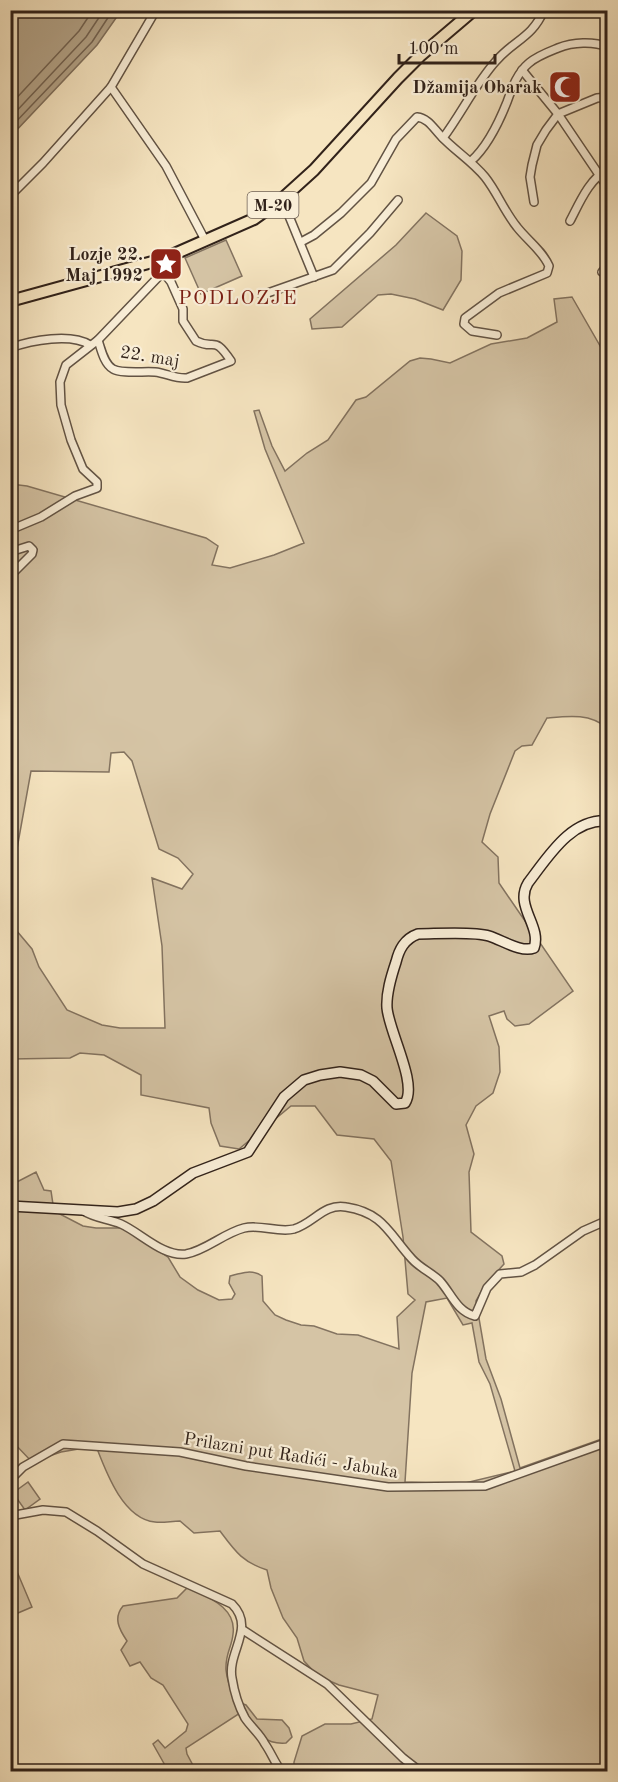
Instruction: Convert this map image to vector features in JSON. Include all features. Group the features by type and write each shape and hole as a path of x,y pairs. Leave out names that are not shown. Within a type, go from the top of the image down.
{"main road":[{"name":"M-20","path":"10,301 163,259 254,219 282,199 314,170 420,56 474,10"},
{"path":"10,1206 118,1212 136,1209 153,1201 193,1173 245,1154 252,1148 284,1097 304,1080 320,1074 340,1072 361,1075 373,1081 396,1104 405,1103 409,1095 408,1081 392,1032 387,1007 387,996 393,971 404,943 411,936 418,934 473,934 486,935 523,949 534,948 536,940 523,899 524,889 574,829 588,822 608,821"}],"street":[{"path":"10,196 111,87 156,10"},
{"path":"443,138 495,62 512,45 531,32 538,24 544,10"},
{"path":"471,161 498,124 513,84 530,62 564,46 592,43 608,47"},
{"path":"522,70 558,114 608,188"},
{"path":"111,87 166,166 205,240"},
{"path":"534,202 530,177 537,145 558,114 597,98 608,97"},
{"path":"300,242 314,235 341,213 371,183 396,139 417,117 427,120 443,138 471,161 490,184 508,215 541,253 549,266 547,273 499,293 465,318 464,324 472,331 497,335"},
{"path":"570,221 599,175 608,170"},
{"path":"282,199 314,277"},
{"path":"262,295 333,270 347,258 398,200"},
{"path":"163,259 163,272"},
{"path":"602,273 608,265"},
{"name":"22. maj","path":"10,530 41,517 75,496 95,490 97,482 83,469 64,417 60,382 66,365 98,340 163,272 171,282 183,309 183,321 196,341 199,344 215,343 223,348 231,361 187,378 157,372 120,371 111,368 107,363 98,340"},
{"path":"10,348 28,343 73,338 90,345"},
{"path":"10,552 28,546 33,550 32,554 10,576"},
{"path":"80,1209 99,1219 120,1224 165,1250 177,1254 189,1254 246,1228 293,1229 307,1224 324,1210 335,1206 364,1210 375,1216 413,1261 441,1282 459,1306 471,1316 474,1316 487,1288 500,1274 521,1272 535,1265 583,1231 608,1220"},
{"name":"Prilazni put Radići - Jabuka","path":"10,1480 23,1467 63,1444 180,1452 246,1466 388,1487 485,1486 608,1442"},
{"path":"10,1516 43,1510 66,1512 143,1564 232,1604 240,1615 243,1630 234,1656 231,1676 245,1718 265,1743 273,1761 282,1772"},
{"path":"243,1630 327,1684 403,1758 421,1772"}],"shaded area":[{"path":"426,213 457,236 462,251 461,280 443,310 415,299 391,294 378,295 342,327 312,329 310,319 396,245"},
{"path":"226,240 242,276 201,294 185,258"},
{"path":"572,297 607,358 607,728 586,718 571,716 547,718 532,745 522,746 515,751 490,814 482,842 498,857 499,883 573,991 529,1024 515,1026 507,1019 504,1011 489,1016 499,1047 500,1072 493,1093 476,1106 466,1125 474,1154 469,1172 471,1232 502,1256 504,1264 485,1285 476,1301 486,1359 501,1399 520,1468 607,1437 607,1771 294,1771 294,1762 302,1736 325,1724 351,1724 372,1719 378,1695 339,1685 318,1676 304,1661 297,1638 283,1618 271,1588 267,1570 240,1555 220,1531 194,1533 180,1521 155,1522 134,1513 117,1493 96,1446 61,1452 32,1462 11,1440 11,1185 36,1172 44,1190 51,1191 54,1211 83,1226 124,1228 168,1257 180,1277 198,1290 219,1300 232,1299 235,1294 229,1283 230,1276 246,1272 254,1273 262,1276 263,1301 275,1315 301,1325 314,1326 337,1334 358,1335 399,1349 397,1317 415,1300 408,1294 403,1237 391,1161 374,1139 337,1135 315,1106 291,1106 239,1149 220,1146 211,1123 209,1108 141,1095 141,1075 104,1055 80,1053 70,1058 11,1059 11,924 32,949 39,967 67,1010 102,1025 120,1028 165,1028 162,946 152,878 182,889 193,874 178,858 159,849 132,761 124,752 111,753 109,772 31,771 11,882 11,484 27,486 206,538 218,546 212,565 230,568 274,555 304,543 265,449 254,411 259,410 272,446 285,471 328,440 356,400 366,397 410,361 420,358 450,363 491,344 527,338 557,322 554,299","holes":["447,1298 463,1325 472,1323 479,1362 490,1384 515,1471 461,1484 405,1482 412,1373 426,1302"]},
{"path":"607,952 607,1001 601,957"},
{"path":"28,1482 40,1499 25,1510 13,1493"},
{"path":"10,1555 32,1607 11,1616 10,1616"},
{"path":"188,1587 219,1604 230,1617 233,1634 226,1670 235,1701 246,1705 257,1719 282,1720 289,1728 292,1737 286,1743 278,1743 265,1738 256,1730 243,1711 186,1748 196,1771 182,1771 179,1766 166,1767 153,1744 158,1740 165,1748 186,1731 188,1724 163,1685 151,1678 140,1662 130,1666 121,1650 127,1641 120,1628 118,1615 123,1606 177,1598"}],"water":[{"path":"11,10 121,11 97,45 11,136"}],"place":[{"name":"Džamija Obarak","path":"565,87"},
{"name":"Lozje 22. Maj 1992","path":"166,264"}],"district":[{"name":"PODLOZJE","path":"238,297"}]}
